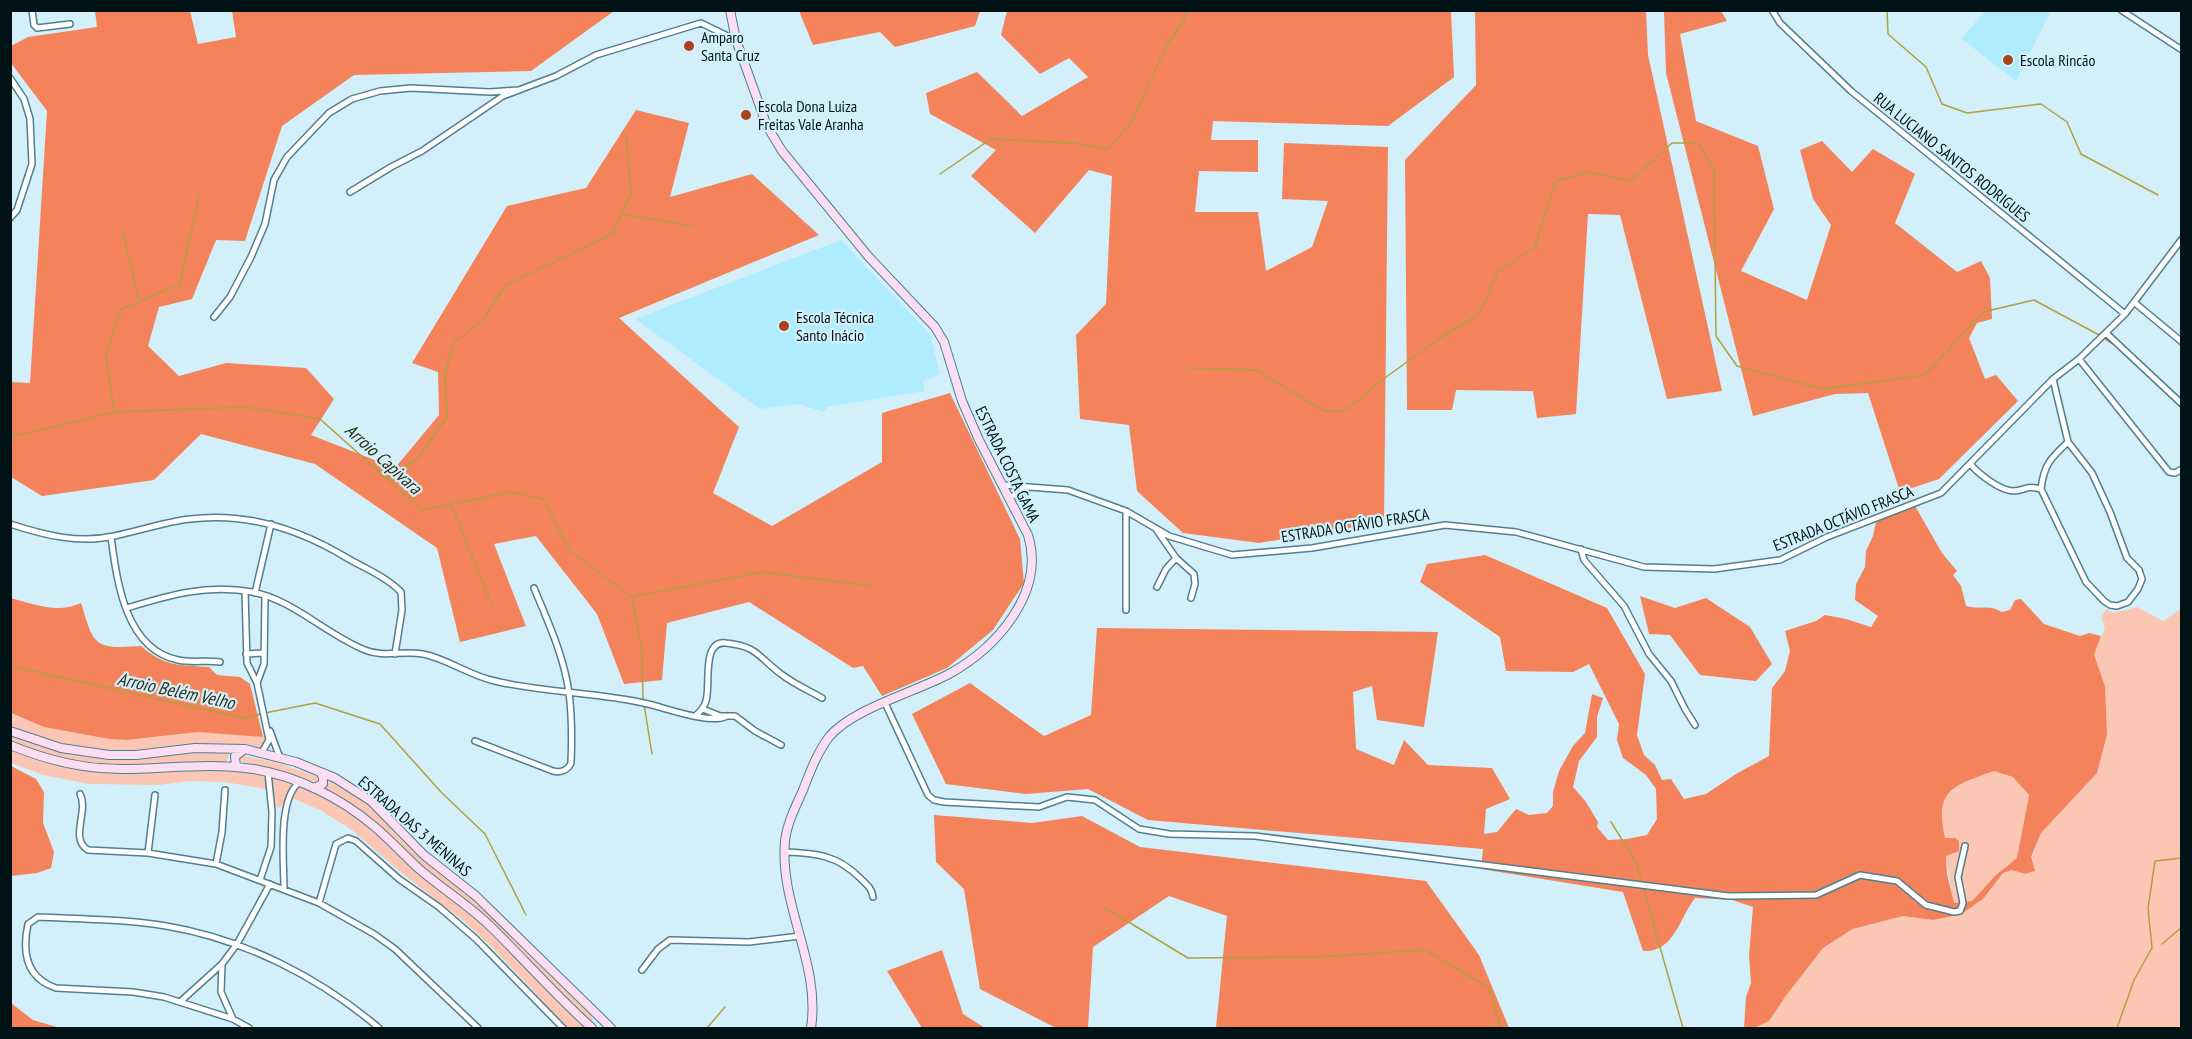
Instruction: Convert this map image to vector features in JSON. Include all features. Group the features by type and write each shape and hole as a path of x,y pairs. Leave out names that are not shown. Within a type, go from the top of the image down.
{"main road":[{"name":"ESTRADA COSTA GAMA","path":"730,10 736,40 768,126 782,151 868,256 935,327 944,342 962,401 979,441 1032,547 1030,576 1020,606 999,633 978,653 950,674 858,716 837,729 815,761 791,819 785,852 788,889 811,986 811,1029"},
{"name":"ESTRADA DAS 3 MENINAS","path":"10,731 61,748 109,755 136,755 195,748 244,749 280,758 346,784 371,801 424,855 476,896 519,936 610,1029"},
{"name":"ESTRADA DAS 3 MENINAS","path":"10,746 63,763 100,768 196,765 236,767 268,772 314,788 345,805 374,826 420,869 460,900 592,1029"},
{"path":"236,767 235,756 244,749"},
{"path":"314,788 323,784 320,772"}],"street":[{"path":"32,10 34,25 37,28 70,24"},
{"name":"RUA LUCIANO SANTOS RODRIGUES","path":"1772,10 1780,23 1851,91 2125,314"},
{"path":"2121,10 2181,50"},
{"path":"350,192 422,151 503,96 556,76 596,55 693,24 708,25 736,40"},
{"path":"10,78 24,99 30,119 32,164 17,210 10,218"},
{"path":"214,317 230,297 251,257 265,224 274,180 287,157 329,113 352,99 380,91 411,88 450,91 519,90"},
{"name":"ESTRADA OCTÁVIO FRASCA","path":"1002,485 1068,490 1126,511 1169,536 1232,555 1312,548 1444,525 1516,532 1644,567 1714,569 1780,560 1827,537 1941,493 2053,379 2079,359 2125,314 2181,239"},
{"path":"2135,303 2181,342"},
{"path":"2106,333 2181,404"},
{"path":"2079,359 2169,472 2175,473 2181,469"},
{"path":"2053,379 2068,442 2092,473 2127,558 2139,570 2142,579 2128,602 2117,606 2110,605 2086,582 2041,489 2043,474 2049,461 2068,442"},
{"path":"1970,464 2006,490 2017,491 2029,486 2041,489"},
{"path":"1009,498 1028,488"},
{"path":"1126,511 1126,610"},
{"path":"10,524 41,534 80,539 111,537 161,524 192,519 228,518 271,524 318,541 401,592 402,610 395,654"},
{"path":"255,592 271,524"},
{"path":"1155,528 1176,558 1194,574 1191,598"},
{"path":"111,537 117,577 137,632 160,653 177,660 220,662"},
{"path":"1581,549 1584,560 1624,606 1649,654 1671,681 1695,724"},
{"path":"1157,588 1163,574 1176,558"},
{"path":"475,741 553,771 562,771 571,763 569,693 555,638 534,588"},
{"path":"127,608 191,590 219,589 255,592 283,604 365,650 385,654 414,653 433,656 481,678 569,693 617,697 695,716 718,719 727,716"},
{"path":"245,591 247,663 257,683 267,727 268,745 262,752"},
{"path":"257,683 264,664 265,597"},
{"path":"695,716 703,709 707,696 710,652 714,645 721,642 750,648 781,674 822,698"},
{"path":"246,654 264,653"},
{"path":"885,703 928,795 934,800 1040,807 1067,797 1095,800 1140,829 1169,834 1254,836 1728,896 1816,895 1860,875 1868,875 1897,881 1924,904 1954,912 1960,911 1963,906 1958,877 1965,846"},
{"path":"703,709 717,716 735,716 755,731 781,745"},
{"path":"267,727 280,758"},
{"path":"260,880 270,847 272,812 268,772"},
{"path":"285,889 286,813 290,792 300,782"},
{"path":"216,864 222,832 225,790"},
{"path":"80,794 84,804 79,838 84,848 148,853 216,864 319,903 374,934 395,949 476,1027"},
{"path":"148,853 155,795"},
{"path":"272,812 286,813"},
{"path":"319,903 336,844 348,838 356,841 399,879 476,939 563,1029"},
{"path":"785,852 816,854 837,860 848,866 870,888 873,897"},
{"path":"180,1001 222,964 237,944 270,884"},
{"path":"249,1029 233,1019 180,1001 133,992 57,988 49,985 35,976 27,960 28,924 38,917 144,923 193,932 237,944 303,975 328,990 378,1029"},
{"path":"642,970 658,949 670,940 750,942 800,936"},
{"path":"222,964 221,992 233,1019"},
{"path":"469,1029 476,1027"}],"shaded area":[{"path":"95,11 190,11 198,44 236,37 232,11 614,11 531,71 354,75 282,126 245,241 216,240 192,299 159,307 148,346 179,376 226,363 306,368 334,399 311,435 395,468 439,415 438,372 412,363 507,206 586,188 636,110 689,123 670,197 752,174 819,235 619,318 739,427 713,493 772,526 882,462 882,413 950,393 1020,539 1024,583 993,630 947,668 882,696 863,666 853,668 749,602 667,623 662,680 624,684 597,614 536,536 494,544 526,626 460,642 437,548 315,464 201,434 154,480 42,496 11,477 10,382 30,383 47,111 11,63 11,46 28,37 97,27"},
{"path":"799,11 980,11 975,26 895,47 880,32 813,45"},
{"path":"1007,11 1451,11 1454,77 1388,126 1213,121 1211,140 1258,140 1258,172 1199,171 1195,212 1258,212 1266,271 1312,247 1328,201 1282,199 1284,143 1388,147 1384,522 1259,543 1183,533 1137,491 1129,425 1080,419 1076,335 1106,304 1112,176 1089,170 1035,233 971,176 996,150 930,114 926,93 977,72 1022,116 1088,77 1069,58 1040,74 1001,35"},
{"path":"1475,11 1646,11 1648,55 1722,391 1667,399 1620,215 1588,214 1576,414 1537,418 1533,391 1456,390 1452,410 1407,410 1405,160 1476,85"},
{"path":"1664,11 1721,11 1727,21 1680,34 1696,121 1758,146 1774,209 1741,271 1807,300 1831,225 1813,199 1800,150 1822,141 1852,172 1873,149 1915,174 1895,223 1957,272 1981,261 1990,278 1992,319 1977,323 1969,338 1985,379 1996,375 2018,401 1939,479 1900,492 1868,393 1835,394 1753,416 1666,73"},
{"name":"Escola Rincão","path":"1984,11 2051,11 2016,81 1962,39"},
{"name":"Escola Técnica Santo Inácio","path":"841,240 930,334 940,374 922,382 925,391 828,407 823,412 800,404 760,409 635,319"},
{"path":"1915,506 1942,553 1957,571 1953,575 1961,586 1966,606 1993,608 2002,612 2010,610 2015,600 2021,599 2044,624 2080,636 2089,633 2101,636 2094,655 2105,686 2107,735 2097,773 2041,833 2031,857 2035,871 2025,874 2012,870 2003,873 1983,899 1964,912 1953,916 1933,920 1903,916 1853,929 1823,948 1769,1021 1754,1028 1744,1028 1746,997 1751,983 1749,956 1753,907 1732,900 1695,898 1669,940 1654,950 1643,951 1623,892 1481,869 1483,849 1148,820 1088,789 1026,794 946,784 912,714 970,683 1044,736 1091,715 1097,628 1438,632 1424,727 1377,720 1372,686 1353,692 1356,749 1394,765 1404,740 1428,765 1492,768 1510,799 1486,809 1484,834 1497,832 1516,809 1529,815 1547,813 1553,806 1553,792 1559,771 1573,746 1585,733 1592,694 1603,698 1597,717 1597,737 1579,761 1573,787 1586,802 1598,822 1597,827 1608,840 1627,839 1647,835 1657,819 1656,789 1646,775 1623,758 1617,740 1619,724 1589,664 1573,672 1506,671 1500,637 1420,582 1427,564 1485,555 1607,608 1645,674 1637,735 1644,755 1655,765 1662,780 1671,779 1684,799 1706,794 1769,756 1772,688 1785,671 1790,651 1785,631 1816,621 1825,615 1871,627 1878,616 1855,600 1856,584 1865,567 1866,551 1876,522","holes":["1994,771 2013,777 2029,795 2017,858 1996,875 1972,901 1954,903 1947,874 1946,856 1959,851 1959,841 1955,838 1945,838 1942,822 1945,799 1958,786"]},
{"path":"1640,596 1675,608 1706,598 1750,627 1772,664 1756,681 1700,675 1670,635 1649,634"},
{"path":"10,598 54,608 81,603 91,632 99,643 117,647 141,646 158,658 173,664 209,667 217,675 240,677 250,684 263,737 198,732 127,740 109,739 44,727 11,713"},
{"path":"2137,607 2163,621 2181,609 2181,1028 1754,1028 1769,1021 1823,948 1854,929 1903,916 1933,920 1983,899 2003,873 2012,870 2025,874 2041,833 2097,773 2107,735 2105,686 2094,655 2105,627 2101,618 2106,609 2114,613"},
{"path":"10,713 44,727 109,739 127,740 198,732 267,737 267,741 261,749 201,744 134,751 101,751 61,744 10,728"},
{"path":"11,734 52,749 93,757 110,758 183,751 227,752 229,754 227,763 98,765 53,757 11,743"},
{"path":"10,749 56,764 236,769 263,775 267,782 266,789 225,782 190,781 159,785 89,784 43,775 11,763"},
{"path":"240,755 281,764 319,777 320,782 240,761 237,759"},
{"path":"11,766 36,779 44,792 43,823 54,852 51,868 37,873 11,876"},
{"path":"1994,771 2013,777 2029,795 2017,858 1996,875 1972,901 1953,903 1946,856 1955,838 1945,839 1942,809 1945,799 1958,786"},
{"path":"272,776 293,783 284,803 279,808 272,799"},
{"path":"330,779 373,807 419,855 467,892 592,1014 592,1020 589,1021 425,871 326,788"},
{"path":"300,787 343,807 368,825 474,915 587,1028 568,1028 492,947 466,923 403,874 352,830 320,810 292,798 296,789"},
{"path":"934,815 1032,823 1082,816 1140,847 1426,881 1479,955 1509,1028 1216,1028 1227,916 1169,896 1093,947 1088,1028 1056,1028 980,989 964,889 936,862"},
{"path":"942,950 963,1014 985,1028 922,1028 887,971"},
{"path":"11,1003 33,1020 60,1028 11,1028"}],"waterway":[{"path":"940,174 991,139 1073,143 1108,149 1133,120 1165,48 1184,20 1186,10"},
{"path":"1887,10 1888,34 1926,67 1942,104 1967,113 2041,104 2067,122 2081,154 2158,195"},
{"path":"388,478 417,459 447,417 445,375 454,342 482,321 505,286 613,233 631,193 626,134"},
{"path":"1188,368 1256,370 1324,411 1345,411 1382,380 1440,338 1479,314 1498,272 1535,247 1556,181 1588,172 1630,181 1672,143 1698,143 1714,169 1716,336 1737,366 1823,389 1925,375 1983,312 2034,300 2101,336"},
{"path":"114,411 106,356 120,310 180,284 199,195"},
{"path":"622,214 692,226"},
{"path":"122,228 139,300"},
{"path":"2105,339 2113,344"},
{"path":"2137,365 2146,374"},
{"name":"Arroio Capivara","path":"10,434 20,435 114,412 246,407 320,419 422,510 511,492 543,499 571,552 632,597 762,572 873,586"},
{"path":"451,504 492,605"},
{"path":"632,597 642,651 643,700"},
{"name":"Arroio Belém Velho","path":"10,666 243,718 260,714"},
{"name":"Arroio Belém Velho","path":"265,713 315,703 380,724 441,792 485,834 526,915"},
{"path":"644,704 652,754"},
{"path":"1611,822 1636,862 1642,883"},
{"path":"2117,1028 2134,980 2152,948 2148,908 2155,861 2182,858"},
{"path":"1643,887 1683,1028"},
{"path":"1102,906 1188,958 1315,957 1425,950 1489,988 1501,1028"},
{"path":"2162,944 2182,927"},
{"path":"707,1028 725,1007"}],"place":[{"name":"Amparo Santa Cruz","path":"689,46"},
{"name":"Escola Rincão","path":"2008,60"},
{"name":"Escola Dona Luiza Freitas Vale Aranha","path":"746,115"},
{"name":"Escola Técnica Santo Inácio","path":"784,326"}]}
